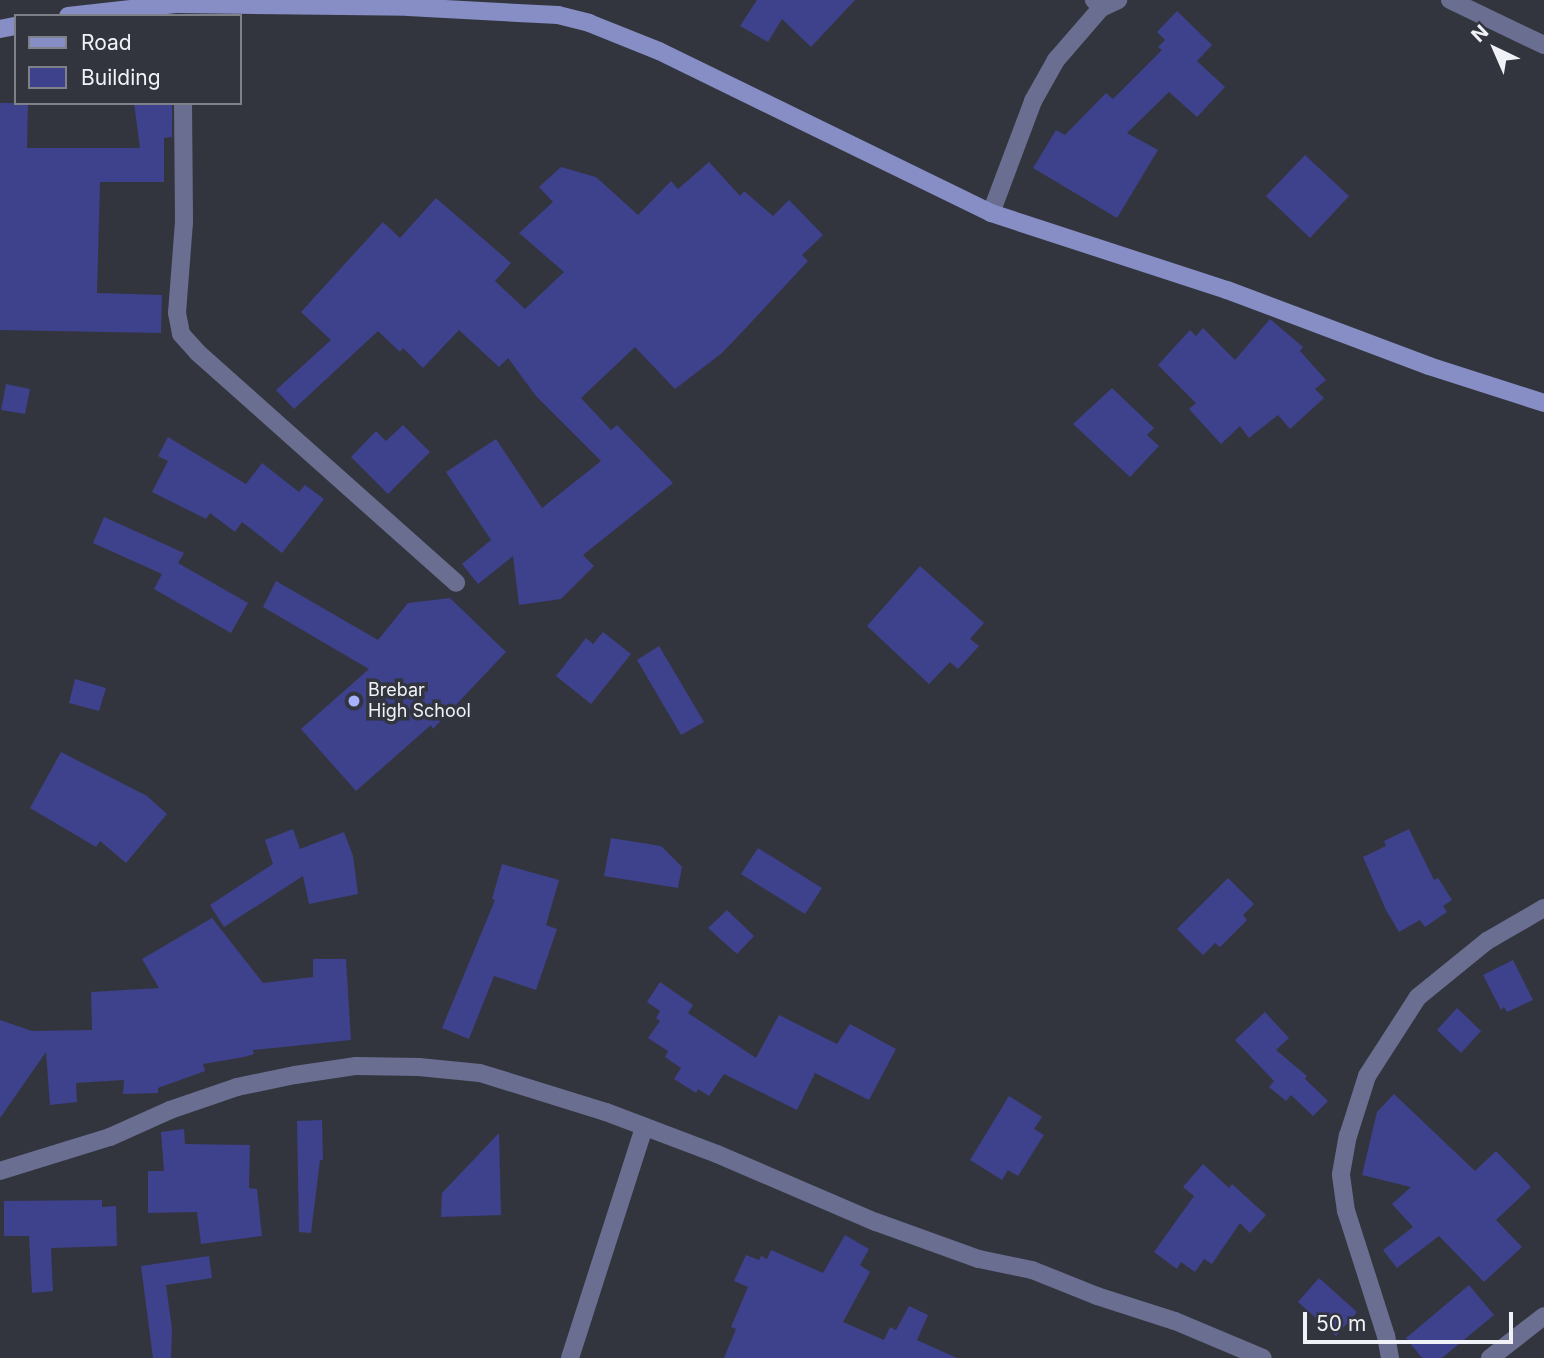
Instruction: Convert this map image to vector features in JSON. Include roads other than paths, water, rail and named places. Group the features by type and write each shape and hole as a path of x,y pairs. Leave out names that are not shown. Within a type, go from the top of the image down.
{"street":[{"path":"990,213 1033,101 1056,60 1097,4 1118,0"},
{"path":"1450,0 1544,45"},
{"path":"104,14 175,10 408,7 558,15 589,23 659,51 990,213 1253,299 1429,366 1544,403"},
{"path":"184,105 184,222 177,313 181,334 197,352 456,583"},
{"path":"1390,1358 1387,1336 1346,1211 1341,1174 1348,1136 1367,1076 1418,997 1487,941 1544,908"},
{"path":"0,1171 110,1137 170,1110 237,1087 356,1066 419,1066 480,1073 644,1127 718,1154 876,1222 979,1259 1031,1270 1097,1296 1175,1321 1263,1358"},
{"path":"570,1358 644,1127"},
{"path":"1490,1358 1544,1315"}],"place":[{"name":"Brebar High School","path":"354,701"}]}
